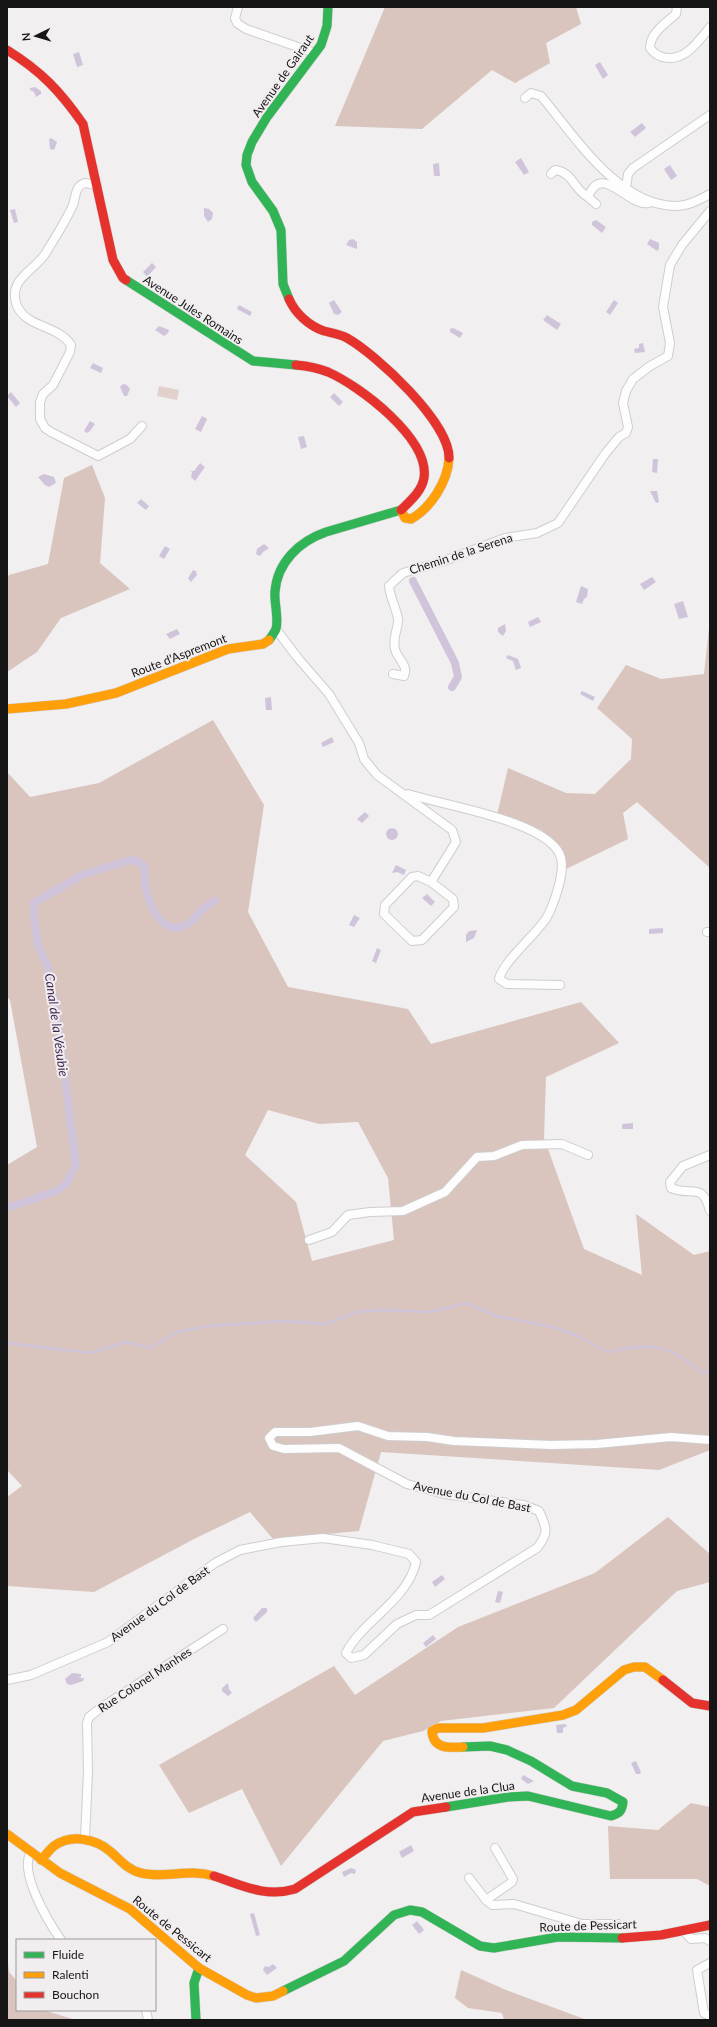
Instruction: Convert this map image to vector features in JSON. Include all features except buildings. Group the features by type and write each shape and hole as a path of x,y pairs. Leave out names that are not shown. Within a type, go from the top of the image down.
{"street":[{"path":"238,7 235,18 237,23 246,29 315,53"},
{"name":"Avenue de Gairaut","path":"328,7 329,20 326,33 315,53 272,109 252,143 247,154 247,173 250,180 276,218 281,230 283,242 282,280 285,292 291,304 309,323 322,330 347,338 402,384 441,430 446,440 448,445 449,466 441,485 431,500 414,518 407,520 404,518 401,510"},
{"path":"677,7 676,14 656,32 651,40 650,48 657,55 667,58 679,56 694,47 710,27"},
{"name":"Avenue Jules Romains","path":"7,50 36,69 60,93 79,118 87,138 113,260 117,269 127,281 253,361 264,364 309,366 336,376 385,411 401,426 418,450 423,463 424,478 414,496 401,510"},
{"path":"525,98 535,93 541,96 601,168 626,188 644,199 676,206 697,201 710,194"},
{"path":"626,188 628,174 633,168 710,115"},
{"path":"551,174 555,170 562,171 568,175 582,194 596,204"},
{"path":"97,185 85,182 78,188 73,205 45,256 20,279 16,290 15,299 19,310 25,316 56,332 71,345 70,352 53,385 44,394 40,402 40,419 45,428 98,456 130,439 142,426"},
{"path":"588,197 594,185 606,183 640,203 653,202"},
{"name":"Chemin de la Serena","path":"393,674 404,676 406,671 405,666 397,657 393,639 398,620 390,596 389,586 403,573 444,561 505,538 537,533 558,524 605,454 619,437 626,433 628,427 623,403 626,391 638,375 668,356 670,352 670,343 663,306 670,265 682,245 710,211"},
{"path":"401,510 314,536 296,548 284,564 276,582 276,628 297,657 329,694 359,743 364,759 377,775 452,830 456,842 431,882"},
{"name":"Route d'Aspremont","path":"7,709 60,705 116,693 228,649 263,644 269,640 276,628"},
{"path":"401,792 511,821 542,836 556,849 561,857 562,867 553,903 546,918 513,957 499,979 507,984 560,985"},
{"path":"418,876 431,882 453,899 454,907 422,940 412,941 384,914 385,905 412,877 418,876"},
{"path":"308,1240 332,1232 348,1216 370,1212 403,1211 445,1192 477,1157 494,1156 522,1145 562,1144 588,1155"},
{"path":"710,1155 683,1166 670,1182 671,1188 677,1190 698,1190 703,1194 710,1211"},
{"name":"Avenue du Col de Bast","path":"7,1680 31,1675 108,1642 215,1563 240,1550 281,1542 323,1538 372,1545 409,1554 416,1562 414,1574 383,1613 351,1643 346,1653 352,1658 364,1655 397,1624 416,1615 428,1614 537,1548 544,1540 547,1527 539,1511 524,1505 444,1494 407,1484 339,1448 284,1449 273,1446 269,1438 275,1432 310,1432 358,1426 388,1436 427,1437 454,1442 597,1444 670,1437 710,1440"},
{"name":"Rue Colonel Manhes","path":"85,1839 88,1771 87,1723 89,1717 222,1629"},
{"name":"Avenue de la Clua","path":"85,1839 106,1848 122,1864 141,1873 186,1871 201,1872 260,1892 282,1894 295,1889 413,1812 528,1796 610,1816 618,1814 622,1810 622,1802 618,1796 573,1786 513,1753 490,1746 442,1748 434,1744 431,1739 432,1731 438,1728 483,1728 563,1715 576,1710 624,1670 634,1666 645,1667 692,1703 702,1706 710,1706"},
{"name":"Route de Pessicart","path":"7,1834 41,1860 74,1881 130,1909 199,1968 247,1995 256,1998 273,1996 329,1970 344,1961 394,1915 410,1910 422,1912 474,1942 487,1947 504,1947 558,1937 627,1938 661,1935 710,1925"},
{"path":"41,1860 57,1844 85,1839"},
{"path":"486,1900 512,1882 513,1879 495,1848"},
{"path":"31,1852 27,1862 28,1875 41,1904 60,1939"},
{"path":"469,1878 492,1906 514,1904 582,1924 618,1924"},
{"path":"684,1931 691,1939 705,1938 710,1942"},
{"path":"710,1963 697,1970 702,2007 704,2013 710,2016"},
{"path":"196,2020 194,1983 199,1968"}],"shaded area":[{"path":"385,7 576,7 581,24 546,43 550,63 515,83 492,70 422,129 335,126"},
{"path":"79,52 83,65 77,67 73,54"},
{"path":"600,62 608,75 603,79 595,65"},
{"path":"35,87 41,91 41,94 36,97 34,92 30,90 30,88"},
{"path":"642,123 646,128 635,137 630,132"},
{"path":"51,138 57,142 54,150 50,149 49,139"},
{"path":"521,158 529,172 524,175 515,162"},
{"path":"439,163 440,176 434,176 433,164"},
{"path":"670,165 677,176 671,180 664,169"},
{"path":"204,208 209,209 213,213 212,219 208,222 204,216"},
{"path":"15,209 18,222 14,223 10,210"},
{"path":"596,220 606,227 602,233 592,225 592,222"},
{"path":"353,239 357,242 357,249 346,245 349,240"},
{"path":"650,239 659,243 659,249 657,251 647,244"},
{"path":"152,263 156,267 147,277 143,272"},
{"path":"334,300 342,312 338,315 334,314 329,303"},
{"path":"614,300 618,303 610,315 606,312"},
{"path":"239,305 252,312 250,316 237,309"},
{"path":"547,315 561,324 557,330 543,320"},
{"path":"159,326 169,330 168,333 164,336 155,330"},
{"path":"453,328 463,333 460,338 450,332 450,329"},
{"path":"643,343 645,352 635,353 634,349 639,348 639,344"},
{"path":"93,363 103,368 101,373 90,368"},
{"path":"123,384 127,385 130,389 127,396 124,396 120,387"},
{"path":"159,386 179,390 177,400 157,396"},
{"path":"11,392 20,403 16,407 7,396"},
{"path":"334,393 343,402 339,406 330,397"},
{"path":"202,416 207,419 201,432 195,429"},
{"path":"90,421 95,424 87,433 84,431"},
{"path":"304,436 307,447 301,449 298,437"},
{"path":"653,459 658,459 657,473 652,472"},
{"path":"200,463 205,467 195,481 191,477 191,471 194,471"},
{"path":"92,465 105,498 100,563 130,589 61,618 37,652 7,672 7,579 9,575 48,564 64,478"},
{"path":"44,474 54,477 56,483 49,487 45,485 38,477"},
{"path":"650,491 657,491 659,502 656,503"},
{"path":"141,499 149,506 146,510 137,503"},
{"path":"264,544 269,548 260,556 256,554 257,549"},
{"path":"165,546 170,549 164,559 159,556"},
{"path":"193,570 196,571 197,575 191,582 188,578"},
{"path":"652,577 656,582 644,590 640,584"},
{"path":"581,586 588,589 587,597 584,599 582,604 576,602"},
{"path":"683,601 688,617 679,619 674,604"},
{"path":"538,617 541,622 530,627 528,622"},
{"path":"505,624 506,631 503,636 498,632 498,628"},
{"path":"709,628 710,868 637,802 623,813 628,839 566,869 542,830 497,815 508,768 566,793 595,794 631,759 632,739 597,708 626,665 661,679 704,674"},
{"path":"177,629 180,634 170,639 166,634"},
{"path":"508,655 518,659 521,668 516,670 513,661 506,658"},
{"path":"582,691 595,697 593,701 580,694"},
{"path":"271,697 272,710 266,710 265,698"},
{"path":"213,720 264,805 248,912 288,987 408,1009 431,1044 581,1002 619,1043 546,1077 544,1138 584,1249 642,1275 636,1214 694,1255 710,1251 710,1450 659,1470 381,1452 359,1531 273,1539 250,1512 194,1539 94,1592 7,1586 7,1497 22,1486 7,1470 7,1165 37,1147 10,1000 7,997 7,772 30,797 99,783","holes":["268,1110 319,1124 358,1122 388,1178 394,1240 312,1261 296,1202 245,1155"]},
{"path":"332,737 334,742 323,747 321,743"},
{"path":"365,812 369,816 362,823 357,819"},
{"path":"390,828 394,828 398,834 394,840 390,840 386,836 386,832"},
{"path":"396,865 406,870 404,875 397,872 392,873"},
{"path":"427,894 435,902 431,906 422,898"},
{"path":"354,915 360,918 354,927 349,925"},
{"path":"663,928 663,933 649,934 649,929"},
{"path":"477,930 474,938 466,942 466,935 469,931"},
{"path":"377,948 381,950 376,963 372,961"},
{"path":"633,1123 633,1129 622,1129 622,1124"},
{"path":"668,1517 710,1554 710,1582 677,1591 554,1708 441,1721 423,1731 383,1741 281,1866 242,1789 189,1813 159,1765 334,1666 355,1695 458,1627 595,1573"},
{"path":"442,1575 445,1579 435,1587 432,1582"},
{"path":"498,1591 503,1592 500,1603 495,1602"},
{"path":"262,1608 267,1608 267,1612 256,1622 253,1618"},
{"path":"433,1635 436,1639 426,1647 423,1643"},
{"path":"72,1673 81,1674 81,1677 78,1678 84,1678 83,1681 71,1685 67,1684 65,1679"},
{"path":"228,1683 229,1689 232,1693 228,1696 222,1691 222,1688"},
{"path":"565,1724 567,1726 563,1728 563,1733 557,1733 556,1725"},
{"path":"636,1761 641,1772 640,1774 636,1774 631,1763"},
{"path":"523,1775 534,1781 528,1784 521,1779"},
{"path":"691,1803 710,1807 710,1886 697,1879 610,1879 608,1826 658,1830"},
{"path":"411,1845 414,1851 402,1858 399,1852"},
{"path":"351,1868 356,1870 355,1874 351,1873 344,1877 342,1872"},
{"path":"254,1913 260,1935 256,1936 250,1914"},
{"path":"417,1921 424,1930 419,1934 412,1925"},
{"path":"7,1954 9,1972 16,1980 16,2011 46,2011 76,2020 7,2020"},
{"path":"273,1964 277,1968 267,1975 263,1970 265,1966 269,1967"},
{"path":"461,1970 506,1990 587,2020 504,2020 502,2013 468,2008 455,1998"}],"waterway":[{"name":"Canal de la Vésubie","path":"413,581 455,663 458,677 452,687"},
{"name":"Canal de la Vésubie","path":"7,1208 56,1191 66,1184 76,1165 55,1000 48,984 48,967 38,946 34,916 34,903 82,875 130,860 137,861 143,865 148,898 156,914 161,921 167,925 175,928 183,926 193,920 203,909 215,901"},
{"path":"7,1343 91,1353 125,1342 151,1348 177,1332 208,1326 284,1321 326,1324 357,1312 383,1310 431,1312 466,1303 496,1316 553,1327 578,1336 608,1352 636,1347 659,1348 680,1356 703,1373 710,1371"}],"traffic: fast":[{"path":"289,299 283,284 281,230 273,211 252,182 246,165 247,155 252,142 267,117 321,45 327,26 328,7"},
{"path":"126,280 253,361 296,365"},
{"path":"269,640 277,625 275,592 280,571 285,562 299,547 307,541 326,532 401,510"},
{"path":"446,1807 508,1797 528,1796 611,1816 618,1813 622,1808 623,1802 607,1793 572,1786 531,1761 507,1750 490,1746 463,1747"},
{"path":"283,1991 344,1961 394,1915 410,1910 422,1912 480,1946 494,1948 558,1937 622,1938"},
{"path":"196,2020 194,1983 199,1968"}],"traffic: slow":[{"path":"401,510 405,518 411,519 432,501 442,485 448,467 449,458"},
{"path":"7,709 66,704 116,693 228,649 263,644 269,640"},
{"path":"463,1747 447,1747 439,1744 435,1741 432,1731 438,1728 483,1728 563,1715 576,1710 624,1670 634,1667 645,1667 663,1680"},
{"path":"7,1834 60,1873 130,1909 199,1968 247,1995 256,1998 273,1996 283,1991"},
{"path":"41,1860 54,1846 61,1842 83,1839 98,1843 105,1847 136,1872 150,1875 195,1873 214,1876"}],"traffic: jam":[{"path":"7,50 30,66 49,82 66,101 83,124 113,260 123,278 126,280"},
{"path":"289,299 299,314 313,326 347,338 376,359 393,374 410,391 438,427 446,443 449,458"},
{"path":"296,365 320,369 342,379 374,401 405,431 416,447 423,463 424,478 421,487 401,510"},
{"path":"663,1680 692,1703 710,1706"},
{"path":"214,1876 264,1891 274,1892 295,1889 413,1812 446,1807"},
{"path":"622,1938 661,1935 710,1925"}]}
